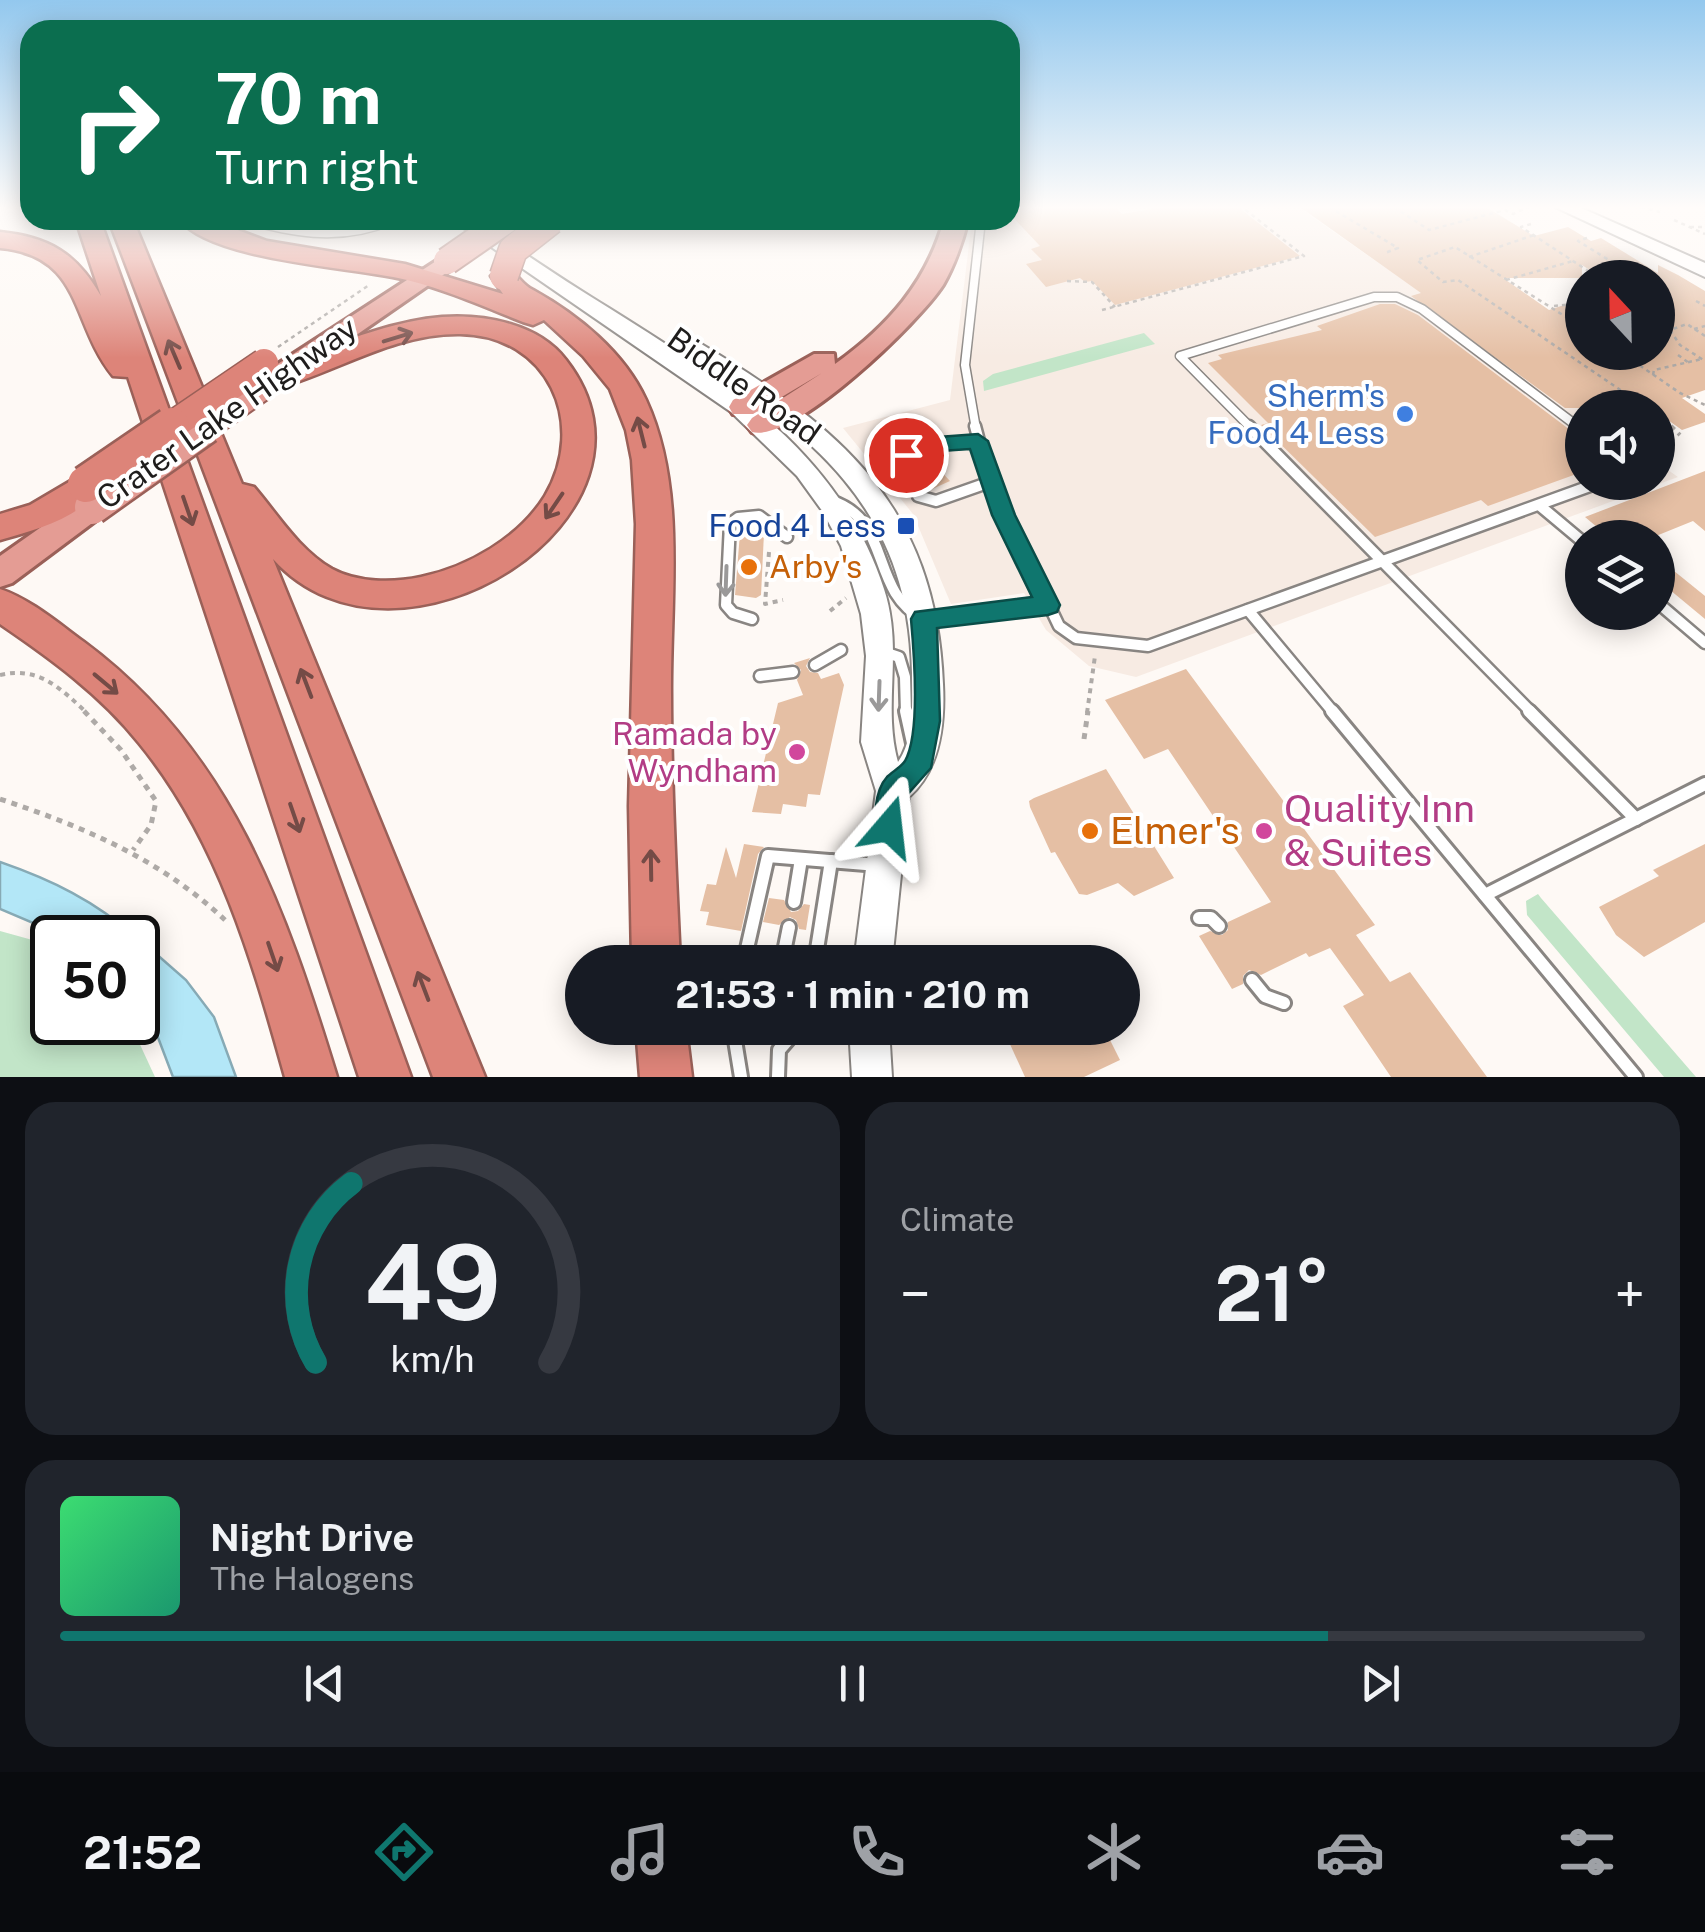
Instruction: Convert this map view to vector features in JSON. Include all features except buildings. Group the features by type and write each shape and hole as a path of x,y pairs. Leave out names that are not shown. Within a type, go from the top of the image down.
{"highway":[{"path":"60,257 71,265 113,357 151,403"},
{"path":"101,257 386,1077"},
{"path":"136,257 459,1077"},
{"path":"329,257 435,269 578,338"},
{"name":"Crater Lake Highway","path":"347,330 452,257"},
{"path":"507,257 504,276 512,290 544,307 609,366 628,395 647,459 651,507 650,796 655,945"},
{"path":"765,409 889,306 924,257"},
{"path":"765,409 856,360 918,302 946,257"},
{"path":"225,476 294,559 319,579 346,590 374,595 430,590 456,583 502,560 549,516 571,474 580,425 569,382 548,354 506,331 460,325 418,330 271,364"},
{"path":"0,527 89,496 271,364 347,330"},
{"name":"Crater Lake Highway","path":"0,574 89,496"},
{"path":"0,604 98,676 143,718 176,758 210,810 256,910 311,1077"},
{"path":"0,641 47,639"},
{"path":"663,1045 666,1077"}],"main road":[{"name":"Biddle Road","path":"520,257 666,352 833,449 873,496 906,565 924,619 927,703 920,758"},
{"name":"Biddle Road","path":"543,257 765,409 852,539 870,586 881,651 876,752 882,773 894,789 875,945"},
{"path":"1675,257 1705,271"},
{"path":"894,789 917,768 920,758"},
{"path":"871,1045 872,1077"}],"lane":[{"path":"977,257 965,365 978,441 990,482 1048,605 1070,635 1148,646 1565,495"},
{"path":"1565,417 1422,309 1397,297 1374,297 1180,356 1636,819"},
{"path":"903,472 903,464 915,452 978,441"},
{"path":"915,452 923,464"},
{"path":"922,494 948,496 990,482"},
{"path":"960,492 942,485 973,488"},
{"path":"829,500 844,501 855,508 875,542 895,601 905,614 924,619 1048,605"},
{"path":"1539,504 1565,526"},
{"path":"752,618 733,613 726,604 730,524 738,518 759,516 787,537"},
{"path":"1248,610 1636,1077"},
{"path":"1675,618 1705,643"},
{"path":"815,665 841,650"},
{"path":"881,651 899,657 904,668 904,722 920,758"},
{"path":"760,676 793,672"},
{"path":"1485,895 1705,784"},
{"path":"748,945 768,856 884,866"},
{"path":"794,902 801,859"},
{"path":"819,945 831,861"},
{"path":"1199,918 1210,918 1219,926"},
{"path":"785,945 789,927"},
{"path":"1252,980 1265,996 1284,1003"},
{"path":"734,1045 741,1077"},
{"path":"778,1077 774,1061 782,1045"}],"path":[{"path":"1102,310 1299,257"},
{"path":"1425,257 1417,260 1443,282 1458,280 1620,390"},
{"path":"1469,257 1565,315"},
{"path":"1569,257 1573,260"},
{"path":"1506,280 1565,262"},
{"path":"271,364 368,287 372,278"},
{"path":"1066,282 1092,282 1115,307"},
{"path":"1696,300 1705,306"},
{"path":"1552,306 1565,305"},
{"path":"1675,328 1686,324 1705,336"},
{"path":"1694,329 1705,326"},
{"path":"1675,338 1704,360"},
{"path":"1678,355 1689,363"},
{"path":"1652,375 1654,370 1676,363 1704,360"},
{"path":"1645,370 1705,405"},
{"path":"1675,430 1680,435"},
{"path":"769,552 765,604 782,600"},
{"path":"830,612 854,592"},
{"path":"1084,740 1098,641"},
{"path":"0,675 40,675 85,713 132,763 156,802 151,825 133,850"},
{"path":"0,799 85,827 133,850 200,894 226,921 230,932"}],"shaded area":[{"path":"967,257 1370,257 1565,392 1565,500 1616,500 1136,677 1089,666 1046,630 1024,593 951,604 913,514 843,428 950,400"}],"green space":[{"path":"1144,333 1155,344 984,391 983,381 993,374"},
{"path":"1538,894 1696,1077 1664,1077 1527,915 1526,901"},
{"path":"0,931 30,939 30,1045 140,1045 155,1077 0,1077"}],"water":[{"path":"0,862 72,893 108,915 30,915 30,922 0,909"},
{"path":"160,957 186,980 214,1017 236,1077 173,1077 160,1043"}],"place":[{"name":"Sherm's Food 4 Less","path":"1405,414"},
{"name":"Food 4 Less","path":"906,526"},
{"name":"Arby's","path":"749,567"},
{"name":"Ramada by Wyndham","path":"797,752"},
{"name":"Elmer's","path":"1090,831"},
{"name":"Quality Inn & Suites","path":"1264,831"}],"route":[{"path":"889,827 894,789 917,768 926,721 928,668 924,619 1048,605 1004,515 978,441 938,444 906,455"}]}
